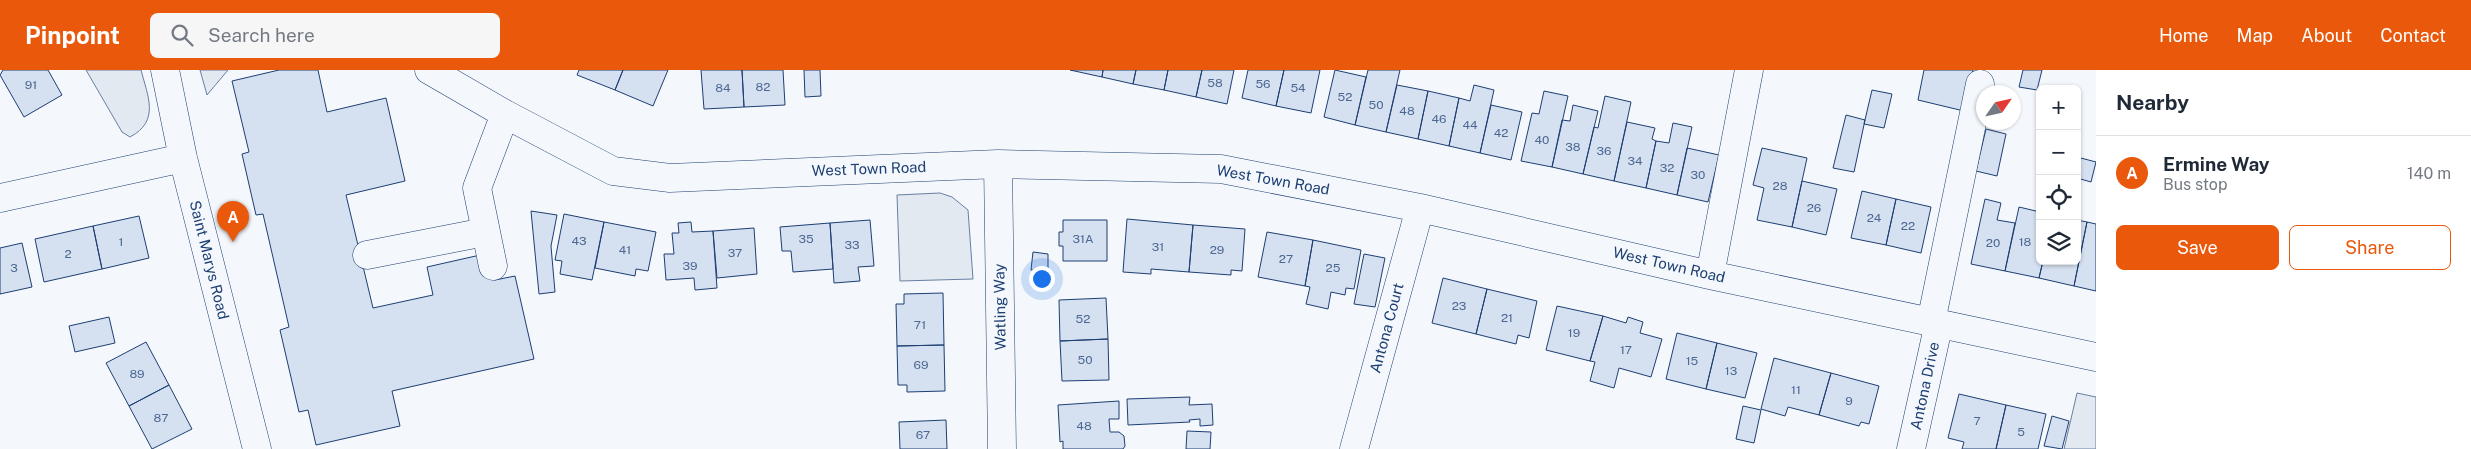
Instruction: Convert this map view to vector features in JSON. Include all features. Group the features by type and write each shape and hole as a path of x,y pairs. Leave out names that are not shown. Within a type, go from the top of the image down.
{"street":[{"name":"Saint Marys Road","path":"165,70 183,158 257,449"},
{"name":"West Town Road","path":"430,70 506,114 613,171 670,178 998,164 1221,169 1420,208 1710,275 2096,357"},
{"path":"1710,275 1749,70"},
{"name":"Antona Drive","path":"1911,449 1980,84"},
{"path":"493,266 477,188 506,114"},
{"path":"0,198 183,158"},
{"name":"Watling Way","path":"998,164 1002,449"},
{"name":"Antona Court","path":"1354,449 1420,208"},
{"path":"367,255 485,232"}],"shaded area":[{"path":"86,70 141,70 149,99 149,116 139,131 130,137 122,132"},
{"path":"200,70 228,70 207,95"},
{"path":"940,193 952,197 968,210 973,279 900,281 897,195"},
{"path":"2077,393 2096,397 2096,449 2064,449"}],"building":[{"path":"3,70 48,70 62,95 24,117 0,75"},
{"path":"279,70 318,70 327,112 386,98 405,181 346,195 373,308 433,295 427,267 489,253 495,280 515,276 534,359 392,391 400,426 316,445 308,410 299,412 280,330 289,327 263,214 256,215 242,154 249,152 232,81"},
{"path":"579,70 623,70 615,90 577,75"},
{"path":"623,70 668,70 653,106 615,90"},
{"path":"701,70 742,70 744,107 704,109"},
{"path":"742,70 783,70 785,105 744,107"},
{"path":"804,70 820,70 821,96 805,97"},
{"path":"1070,70 1103,70 1102,77"},
{"path":"1103,70 1136,70 1133,84 1102,77"},
{"path":"1136,70 1168,70 1164,90 1133,84"},
{"path":"1168,70 1202,70 1196,97 1164,90"},
{"path":"1202,70 1234,70 1227,104 1196,97"},
{"path":"1248,70 1284,70 1276,106 1242,98"},
{"path":"1284,70 1320,70 1311,113 1276,106"},
{"path":"1335,70 1366,77 1355,125 1324,117"},
{"path":"1368,70 1400,70 1386,132 1355,125"},
{"path":"1924,70 1973,70 1964,111 1918,100"},
{"path":"2023,70 2042,70 2036,90 2021,87 2019,85"},
{"path":"1397,85 1428,91 1418,139 1386,132"},
{"path":"1474,85 1494,90 1480,153 1449,146 1459,98 1470,101"},
{"path":"1872,90 1892,94 1884,128 1864,124"},
{"path":"1428,91 1459,98 1449,146 1418,139"},
{"path":"1544,91 1568,96 1552,167 1521,161 1532,113 1539,114"},
{"path":"1605,96 1631,102 1614,181 1583,174 1594,127 1598,128"},
{"path":"1491,105 1522,112 1511,160 1480,153"},
{"path":"1573,105 1598,111 1583,174 1552,167 1562,120 1570,121"},
{"path":"1846,115 1865,120 1854,172 1833,168"},
{"path":"1627,122 1655,128 1652,139 1656,141 1646,188 1614,181"},
{"path":"1673,123 1692,127 1677,195 1646,188 1656,141 1669,143"},
{"path":"1986,130 2006,134 1997,176 1976,171"},
{"path":"1687,148 1719,155 1708,202 1677,195"},
{"path":"1762,148 1807,158 1792,227 1757,220 1764,188 1753,185"},
{"path":"2081,158 2096,162 2091,182 2081,179"},
{"path":"1802,181 1837,189 1826,235 1792,227"},
{"path":"1862,191 1896,199 1886,245 1851,238"},
{"path":"1896,199 1931,207 1921,253 1886,245"},
{"path":"1985,199 2001,203 1997,220 2015,223 2005,271 1971,264"},
{"path":"2019,207 2036,211 2036,265 2042,265 2039,278 2005,271"},
{"path":"531,211 557,215 551,246 555,292 539,294"},
{"path":"564,214 604,222 592,280 560,274 562,261 555,260"},
{"path":"139,216 149,258 102,269 93,226"},
{"path":"1127,219 1193,225 1189,272 1151,269 1151,274 1123,272"},
{"path":"870,220 874,266 858,267 860,281 834,283 830,223"},
{"path":"1063,220 1107,220 1107,261 1063,261 1063,246 1059,246 1059,232 1063,232"},
{"path":"2081,221 2087,222 2081,252"},
{"path":"604,222 656,232 648,271 636,269 635,276 595,268"},
{"path":"691,222 692,232 713,231 717,288 695,290 694,278 666,280 664,254 674,254 672,233 679,233 678,223"},
{"path":"2087,222 2096,224 2096,291 2074,286 2078,265 2081,265 2081,252"},
{"path":"830,223 833,269 793,272 791,251 782,251 780,227"},
{"path":"1193,225 1245,229 1242,271 1231,270 1231,275 1189,272"},
{"path":"93,226 102,269 44,282 35,239"},
{"path":"754,228 757,274 717,278 713,231"},
{"path":"1267,232 1313,240 1305,286 1258,277"},
{"path":"1313,240 1361,250 1354,289 1346,288 1345,295 1331,292 1328,309 1306,304 1310,287 1305,286"},
{"path":"22,243 32,287 0,294 0,248"},
{"path":"1033,252 1048,254 1048,271 1031,270"},
{"path":"1364,254 1385,258 1375,307 1354,304"},
{"path":"2042,265 2078,265 2074,286 2039,278"},
{"path":"1443,278 1487,289 1476,334 1432,323"},
{"path":"1487,289 1537,301 1529,338 1518,335 1516,344 1476,334"},
{"path":"943,293 944,345 897,346 896,304 904,304 904,294"},
{"path":"1106,298 1108,339 1060,341 1059,300"},
{"path":"1557,306 1603,316 1590,361 1546,350"},
{"path":"1603,316 1626,323 1628,317 1643,322 1640,333 1662,339 1651,377 1619,368 1614,388 1590,381 1595,362 1590,361"},
{"path":"109,317 115,343 75,352 69,326"},
{"path":"1677,333 1717,343 1706,389 1666,379"},
{"path":"1108,339 1109,380 1062,381 1060,341"},
{"path":"146,342 169,385 129,406 106,363"},
{"path":"1717,343 1757,353 1745,398 1706,389"},
{"path":"944,345 945,391 907,392 907,385 898,385 897,346"},
{"path":"1774,358 1831,373 1819,415 1788,407 1785,416 1761,409"},
{"path":"1831,373 1879,386 1869,424 1861,422 1859,426 1819,415"},
{"path":"169,385 192,429 152,449 129,406"},
{"path":"1959,394 2006,405 1996,449 1962,449 1964,442 1948,438"},
{"path":"1190,397 1189,405 1212,404 1213,425 1200,426 1200,419 1189,420 1190,422 1128,425 1127,399"},
{"path":"1119,401 1119,419 1109,419 1110,432 1119,432 1124,436 1125,446 1123,449 1063,449 1063,441 1060,442 1058,405"},
{"path":"2006,405 2046,414 2038,449 1996,449"},
{"path":"1743,406 1761,410 1754,443 1736,439"},
{"path":"2052,416 2069,421 2062,449 2044,446"},
{"path":"946,420 947,449 900,449 899,422"},
{"path":"1187,431 1211,432 1210,449 1186,449"}],"place":[{"name":"Ermine Way","path":"233,242"}]}
